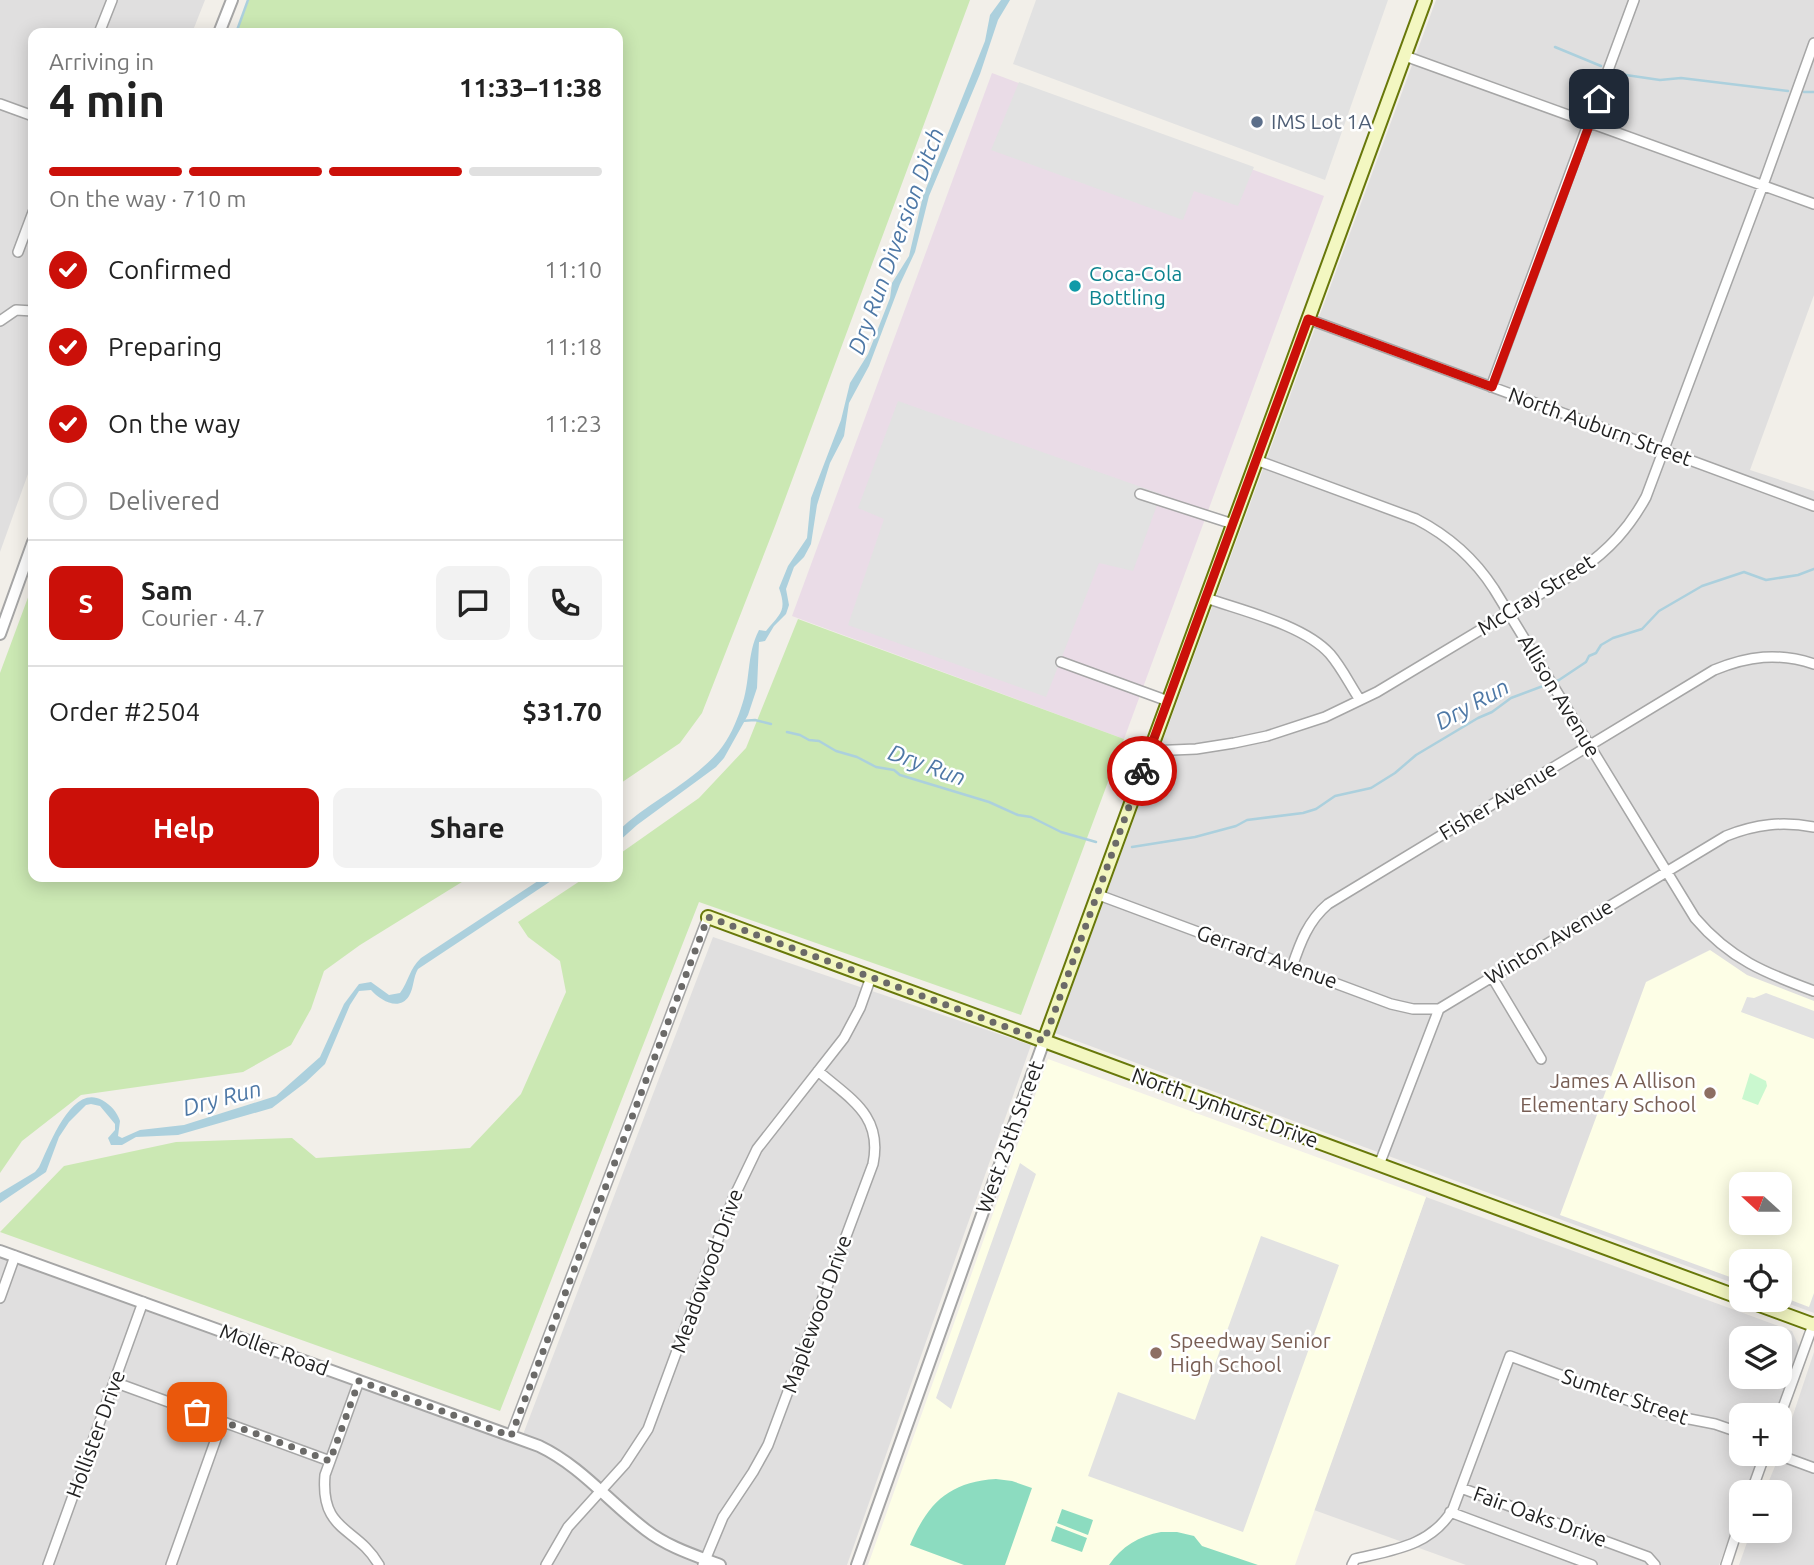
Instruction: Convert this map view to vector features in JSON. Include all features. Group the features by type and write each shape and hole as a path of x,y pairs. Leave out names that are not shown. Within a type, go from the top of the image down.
{"main road":[{"name":"West 25th Street","path":"1044,1041 1425,0"},
{"name":"North Lynhurst Drive","path":"708,917 1729,1294"},
{"path":"1780,1312 1814,1324"}],"street":[{"path":"101,28 112,0"},
{"path":"221,28 232,0"},
{"path":"1492,387 1634,0"},
{"name":"McCray Street","path":"1149,751 1196,749 1267,736 1312,722 1360,700 1509,613 1580,570 1611,546 1642,505 1814,43"},
{"path":"1405,56 1814,204"},
{"path":"0,104 28,114"},
{"path":"18,252 28,225"},
{"path":"0,321 16,310 28,311"},
{"name":"North Auburn Street","path":"1308,319 1814,506"},
{"name":"Allison Avenue","path":"1256,460 1401,512 1438,531 1459,547 1477,565 1509,613 1695,918 1726,949 1763,971 1814,991"},
{"path":"1140,494 1233,524"},
{"path":"0,634 28,556"},
{"path":"1206,598 1293,629 1313,639 1335,660 1360,700"},
{"name":"Fisher Avenue","path":"1292,967 1310,923 1328,904 1726,665 1755,657 1773,656 1814,664"},
{"path":"1060,662 1168,701"},
{"name":"Winton Avenue","path":"1439,1009 1718,840 1747,828 1783,823 1814,827"},
{"name":"Gerrard Avenue","path":"1096,894 1396,1005 1413,1009 1439,1009"},
{"path":"511,1436 708,917"},
{"name":"Meadowood Drive","path":"546,1565 568,1527 632,1454 651,1421 747,1167 769,1131 846,1033 860,1007 871,977"},
{"path":"1492,977 1541,1059"},
{"path":"1379,1165 1439,1009"},
{"name":"West 25th Street","path":"857,1565 1044,1041"},
{"name":"Maplewood Drive","path":"704,1562 723,1517 757,1467 768,1445 873,1164 876,1137 870,1120 862,1109 818,1071"},
{"name":"Moller Road","path":"0,1251 539,1446 565,1460 650,1533 704,1562 720,1565"},
{"path":"0,1298 15,1256"},
{"name":"Hollister Drive","path":"48,1565 143,1302"},
{"path":"1785,1403 1814,1324"},
{"name":"Sumter Street","path":"1461,1488 1510,1356 1664,1414 1729,1429"},
{"path":"114,1381 330,1461"},
{"path":"359,1381 330,1461 324,1488 330,1512 339,1526 369,1550 379,1565"},
{"path":"171,1565 222,1422"},
{"path":"1792,1460 1814,1468"},
{"path":"1353,1565 1355,1559 1420,1542 1437,1529 1450,1512 1461,1488"},
{"name":"Fair Oaks Drive","path":"1461,1488 1648,1557 1655,1565"},
{"name":"Fair Oaks Drive","path":"1450,1512 1592,1565"},
{"path":"1729,1564 1735,1543"}],"shaded area":[{"path":"0,0 205,0 194,28 28,28 28,474 0,552"},
{"name":"IMS Lot 1A","path":"1036,0 1388,0 1325,180 1013,64"},
{"path":"1436,0 1814,0 1814,295 1750,470 1814,491 1814,1313 1792,1305 1792,1249 1729,1249 1729,1282 1055,1033"},
{"path":"992,73 1324,196 1124,739 792,616"},
{"path":"1019,82 1254,167 1238,206 1194,191 1183,220 991,150"},
{"path":"898,401 1161,494 1133,571 1099,563 1046,697 848,625 884,519 858,508"},
{"path":"713,937 1031,1045 847,1565 0,1565 0,1258 519,1445"},
{"name":"James A Allison Elementary School","path":"1710,950 1747,975 1814,1001 1814,1293 1809,1307 1792,1301 1792,1249 1729,1249 1729,1277 1560,1215 1646,982"},
{"path":"1766,993 1814,1011 1814,1039 1741,1012 1747,997 1754,998"},
{"name":"Speedway Senior High School","path":"1048,1059 1426,1197 1295,1565 868,1565"},
{"path":"1020,1163 1036,1174 951,1409 936,1398"},
{"path":"1426,1197 1729,1308 1729,1312 1740,1312 1778,1326 1729,1326 1729,1389 1784,1389 1779,1403 1729,1403 1729,1466 1756,1466 1751,1480 1729,1480 1729,1538 1719,1565 1466,1565 1314,1510"},
{"path":"1261,1236 1339,1265 1243,1532 1088,1476 1118,1392 1195,1420"},
{"path":"1792,1331 1799,1347 1792,1366"},
{"path":"1814,1352 1814,1565 1739,1565 1747,1543 1792,1543 1792,1480 1769,1480 1775,1466 1792,1466 1792,1418"}],"green space":[{"path":"249,0 970,0 775,526 702,713 680,743 623,782 623,28 238,28"},
{"path":"28,597 28,882 462,882 360,945 324,971 311,1009 291,1045 243,1072 81,1095 22,1141 0,1173 0,673"},
{"path":"798,619 1124,739 1021,1015 699,902 500,1411 0,1232 64,1166 176,1142 292,1138 316,1158 470,1148 521,1094 566,992 560,961 528,937 518,922 578,882 623,882 623,851 699,798 746,748"},
{"path":"1750,1073 1766,1081 1767,1086 1758,1105 1742,1099"},
{"path":"996,1479 1032,1488 1005,1565 964,1565 910,1545 924,1517 942,1497 965,1485"},
{"path":"1062,1509 1093,1520 1088,1535 1057,1523"},
{"path":"1056,1526 1087,1538 1082,1552 1051,1541"},
{"path":"1161,1532 1194,1536 1202,1546 1258,1565 1109,1565 1132,1543"}],"water":[{"path":"1001,0 1010,0 998,20 980,74 929,196 915,252 869,366 849,403 844,436 830,463 817,505 811,544 794,567 786,589 789,605 786,614 774,626 765,641 759,642 757,688 748,715 716,767 623,838 623,827 708,763 723,746 734,725 744,698 755,639 759,630 766,631 781,611 779,588 788,566 807,538 811,498 841,420 850,383 868,354 890,298 892,283 909,256 923,196 985,41 990,15"},
{"name":"Dry Run","path":"536,882 549,882 418,969 411,993 405,1001 390,1003 371,990 359,991 350,1005 325,1064 272,1108 178,1135 136,1137 122,1145 111,1145 108,1138 115,1130 115,1124 100,1106 86,1105 59,1137 46,1172 0,1203 0,1193 39,1167 55,1133 71,1108 80,1100 91,1097 111,1106 120,1121 118,1136 122,1138 140,1130 184,1125 276,1096 320,1057 344,1004 359,984 371,982 389,995 400,993 421,958"}],"waterway":[{"path":"238,28 248,0"},
{"path":"1555,47 1601,66"},
{"path":"1619,74 1660,80 1681,78 1788,91"},
{"path":"1804,92 1814,92"},
{"name":"Dry Run","path":"1132,847 1195,837 1236,826 1247,820 1303,813 1316,809 1335,796 1371,788 1416,755 1492,712 1511,698 1559,680 1586,662 1601,645 1613,638 1642,629 1659,611 1702,586 1744,572 1766,580 1798,575 1814,569"},
{"path":"741,721 755,720 771,724"},
{"name":"Dry Run","path":"787,732 819,741 876,767 894,770 900,775 989,802 1018,815 1031,817 1061,832 1096,842"}],"way so far":[{"path":"197,1412 330,1461 359,1381 511,1436 708,917 1044,1041 1142,771"}],"place":[{"name":"IMS Lot 1A","path":"1257,122"},
{"name":"Coca-Cola Bottling","path":"1075,286"},
{"name":"James A Allison Elementary School","path":"1710,1093"},
{"name":"Speedway Senior High School","path":"1156,1353"}],"route":[{"path":"1142,771 1308,319 1492,387 1599,99"}],"water label":[{"name":"Dry Run Diversion Ditch","path":"896,241"}]}
